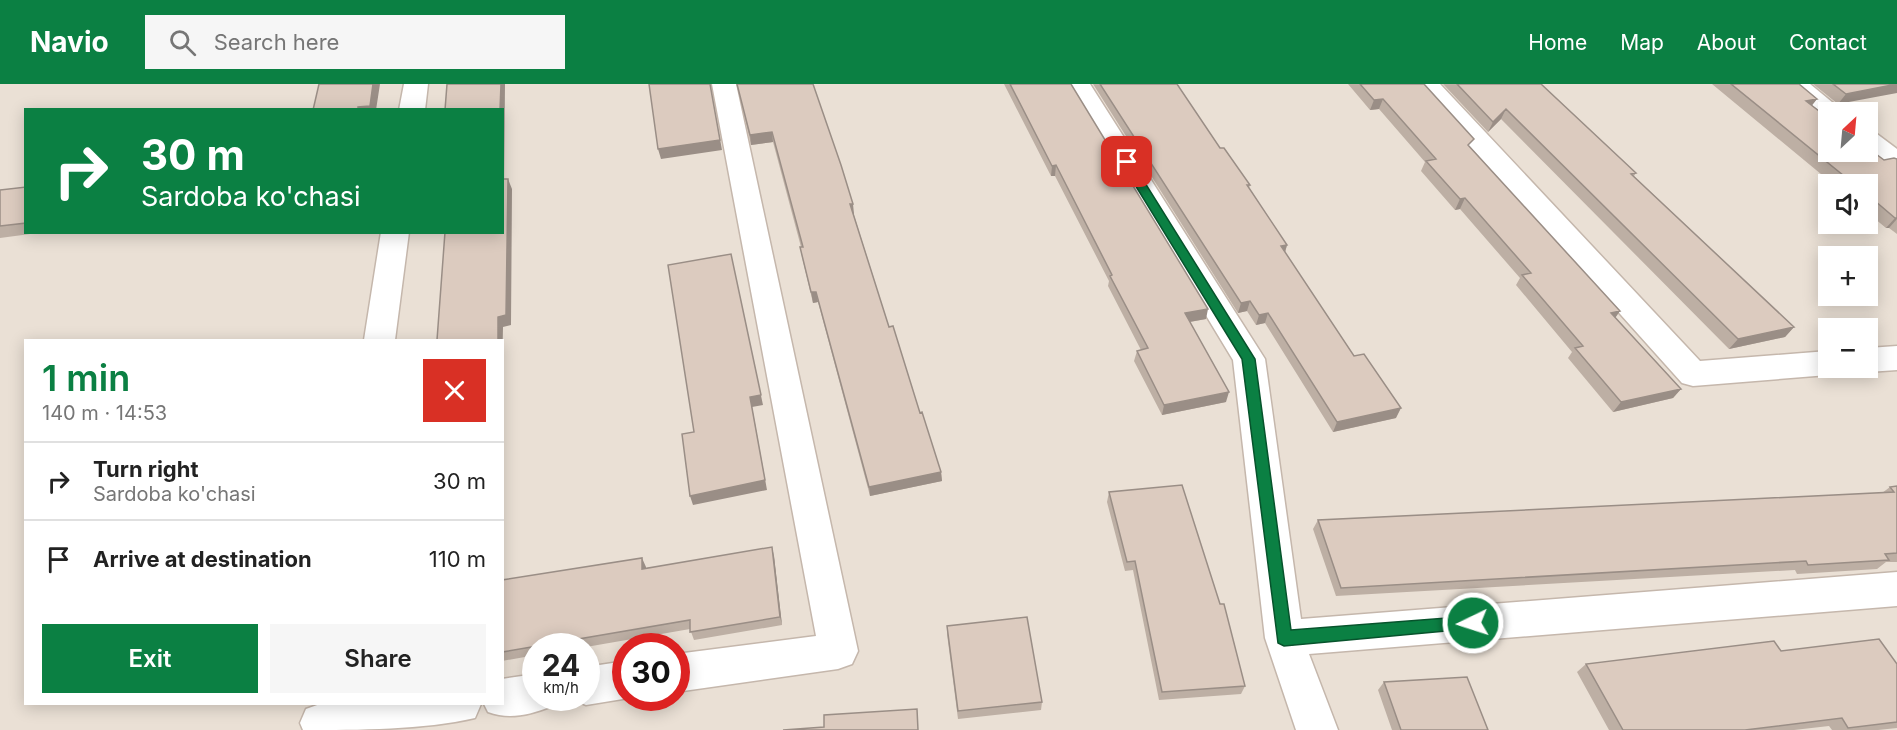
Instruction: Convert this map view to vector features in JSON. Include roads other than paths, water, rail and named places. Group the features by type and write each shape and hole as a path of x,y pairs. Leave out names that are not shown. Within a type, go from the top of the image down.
{"street":[{"path":"412,108 416,84"},
{"path":"690,671 838,651 724,84"},
{"path":"1078,84 1249,359 1284,638 1317,730"},
{"path":"1426,84 1693,374 1818,364"},
{"path":"1794,84 1818,102"},
{"path":"1878,148 1897,162"},
{"path":"380,339 395,234"},
{"path":"1878,359 1897,358"},
{"path":"1284,638 1897,589"},
{"path":"504,698 522,695"},
{"path":"322,719 452,705"}]}
